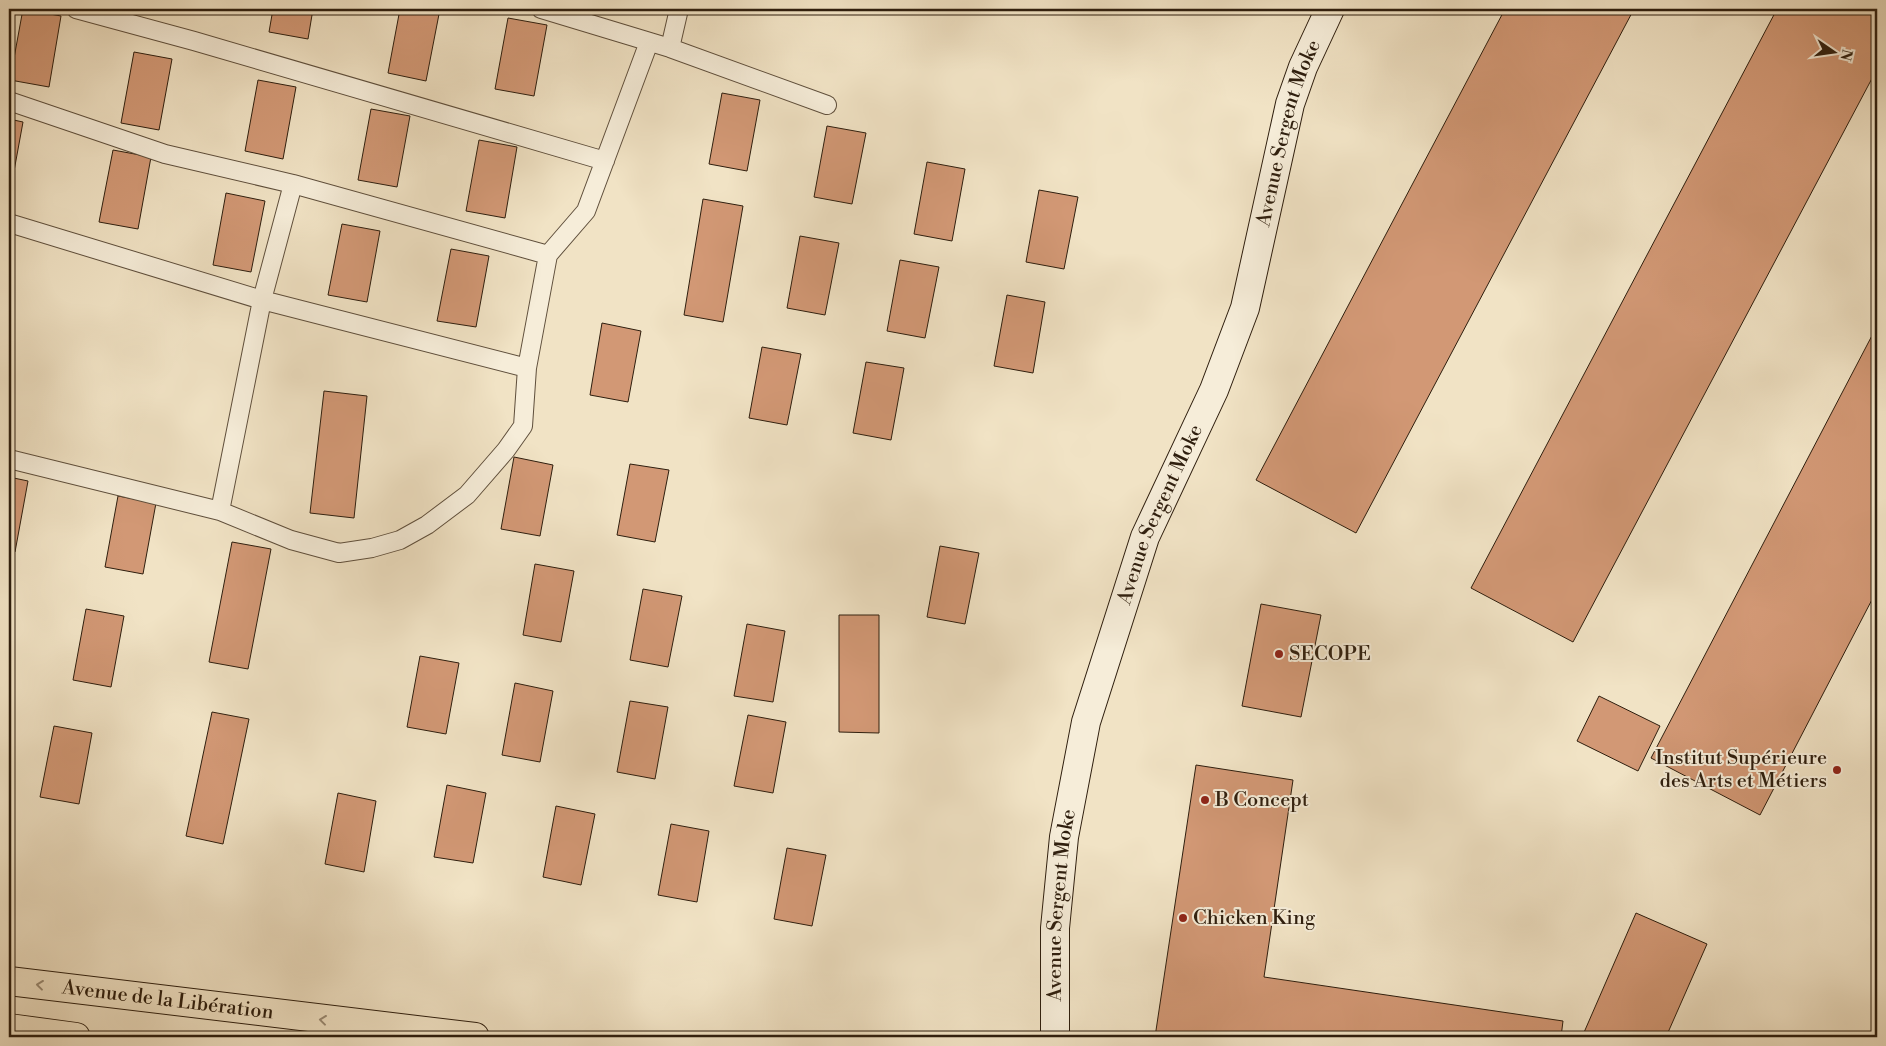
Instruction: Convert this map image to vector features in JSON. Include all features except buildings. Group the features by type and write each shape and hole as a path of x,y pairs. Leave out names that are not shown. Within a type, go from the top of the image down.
{"main road":[{"name":"Avenue Sergent Moke","path":"1055,1037 1055,928 1064,837 1086,722 1145,537 1214,390 1244,308 1290,104 1303,67 1330,9"},
{"name":"Avenue de la Libération","path":"9,981 475,1037"},
{"path":"9,1028 76,1037"}],"lane":[{"path":"76,9 194,41 605,161"},
{"path":"541,9 670,48 827,104"},
{"path":"670,48 679,9"},
{"path":"9,459 220,511 291,540 339,553 372,548 400,540 427,525 467,495 506,450 523,426 527,368 548,255 586,211 649,42"},
{"path":"9,101 165,154 293,184 548,255"},
{"path":"220,511 262,300 293,184"},
{"path":"9,224 262,300 527,368"}],"place":[{"name":"SECOPE","path":"1279,654"},
{"name":"Institut Supérieure des Arts et Métiers","path":"1837,770"},
{"name":"B Concept","path":"1205,800"},
{"name":"Chicken King","path":"1183,918"}]}
